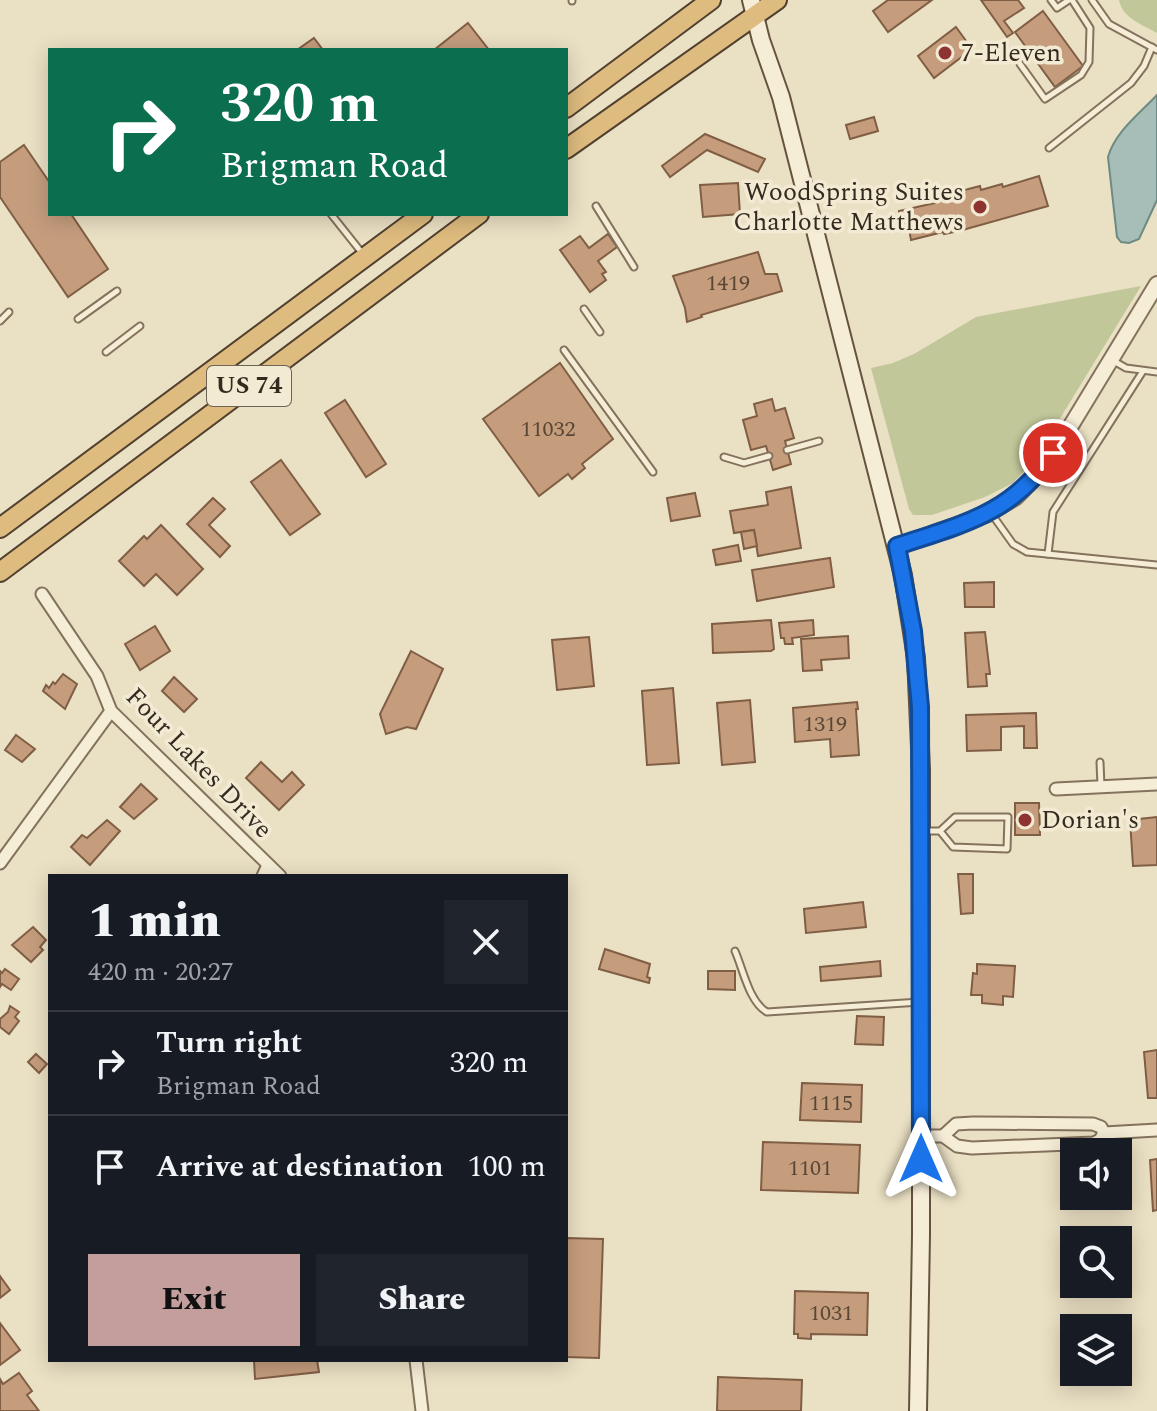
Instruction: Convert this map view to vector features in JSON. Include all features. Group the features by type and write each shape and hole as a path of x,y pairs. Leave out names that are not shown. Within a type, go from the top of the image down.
{"highway":[{"path":"568,107 711,0"},
{"path":"568,148 754,8 777,0"},
{"name":"US 74","path":"0,526 420,216"},
{"name":"US 74","path":"0,574 476,216"}],"main road":[{"path":"754,8 761,40 781,97 897,546 916,658 920,707 921,830 918,1411"}],"street":[{"path":"897,546 991,512 1016,497 1042,469 1157,284"},
{"name":"Four Lakes Drive","path":"42,594 97,676 111,711 266,871"},
{"path":"0,863 111,711"},
{"path":"1056,789 1157,784"},
{"path":"943,1136 956,1124 973,1123 1093,1124 1101,1127 1104,1133"},
{"path":"1104,1133 1157,1130"},
{"path":"921,1136 943,1136 957,1146 972,1148 1094,1143 1104,1133"},
{"path":"416,1362 422,1411"}],"lane":[{"path":"1020,64 1045,99 1081,75 1089,62 1090,28 1070,0 1057,8 1051,0"},
{"path":"1049,148 1131,83 1155,48 1109,24 1092,0"},
{"path":"596,206 634,267"},
{"path":"333,216 365,257"},
{"path":"78,319 117,291"},
{"path":"584,309 600,332"},
{"path":"0,321 9,312"},
{"path":"106,352 140,326"},
{"path":"564,350 653,472"},
{"path":"1111,360 1126,368 1157,372"},
{"path":"1048,554 1053,512 1143,371"},
{"path":"787,450 819,441"},
{"path":"724,457 744,463 769,456"},
{"path":"991,512 1013,544 1027,552 1157,565"},
{"path":"1100,762 1101,787"},
{"path":"921,830 940,831 955,817 1008,817 1007,849 953,847 940,831"},
{"path":"735,951 760,1008 767,1012 921,1002"}],"green space":[{"path":"1119,0 1157,0 1157,33 1124,12"},
{"path":"1141,286 1037,456 1013,483 985,497 932,515 913,515 871,368 914,354 976,317"}],"water":[{"path":"1157,95 1157,200 1139,239 1121,242 1117,237 1108,157 1122,131"}],"building":[{"path":"888,0 932,0 888,32 873,11"},
{"path":"981,0 1018,0 1024,8 1004,21 1013,33 1007,37"},
{"path":"1043,11 1083,66 1055,87 1015,32"},
{"path":"468,23 487,48 437,48"},
{"name":"7-Eleven","path":"956,27 972,49 934,78 918,56"},
{"path":"314,38 322,48 300,48"},
{"path":"874,117 878,131 850,139 846,125"},
{"path":"705,134 765,159 758,172 707,150 670,177 662,166"},
{"path":"24,145 48,180 48,216 72,216 108,269 68,297 0,197 0,162"},
{"name":"WoodSpring Suites Charlotte Matthews","path":"1039,176 1048,206 959,231 911,240 909,229 903,230 899,211 935,203 948,198 949,194 980,186 981,190 1002,184 1003,187"},
{"path":"738,183 740,214 703,217 700,185"},
{"path":"608,234 617,247 598,261 606,272 602,274 606,280 590,292 560,250 580,236 589,248"},
{"path":"758,252 765,274 777,274 782,291 687,322 673,276"},
{"path":"560,363 613,439 582,464 585,468 572,479 568,474 539,496 483,419"},
{"path":"772,399 775,411 785,408 794,438 785,441 791,464 773,470 766,446 751,450 743,420 757,416 754,404"},
{"path":"345,400 386,464 366,477 325,413"},
{"path":"281,460 320,514 290,535 251,482"},
{"path":"791,487 801,548 758,556 754,530 734,533 730,511 768,505 766,492"},
{"path":"695,493 700,516 671,521 667,498"},
{"path":"213,498 225,509 209,525 230,546 220,557 187,524"},
{"path":"161,525 203,569 177,595 156,574 144,586 119,561 144,536 147,539"},
{"path":"754,530 757,546 744,549 741,532"},
{"path":"738,545 741,561 716,565 713,550"},
{"path":"830,558 834,587 757,601 752,570"},
{"path":"994,582 994,607 965,607 964,583"},
{"path":"771,620 774,649 771,651 713,653 712,624"},
{"path":"813,620 814,635 792,638 793,644 785,644 779,623"},
{"path":"155,626 170,651 140,670 125,644"},
{"path":"985,632 990,674 986,674 987,686 968,687 965,633"},
{"path":"848,636 849,658 821,660 822,670 803,671 801,639"},
{"path":"589,637 594,686 557,690 552,640"},
{"path":"411,651 443,669 416,729 407,727 386,734 380,714"},
{"path":"63,674 77,684 65,709 43,691 46,685 49,688"},
{"path":"174,677 197,699 184,712 162,691"},
{"path":"673,688 679,763 647,765 642,691"},
{"path":"750,700 755,762 722,765 717,703"},
{"path":"857,702 859,755 831,757 830,739 795,742 793,708"},
{"path":"1036,713 1037,748 1024,748 1024,726 1001,727 1001,750 967,751 966,715"},
{"path":"16,735 35,749 22,762 5,750"},
{"path":"261,762 282,782 292,772 304,785 279,810 246,778"},
{"path":"141,784 157,799 134,819 120,807"},
{"path":"1015,803 1039,803 1040,835 1015,835"},
{"path":"1157,817 1157,865 1133,866 1130,820"},
{"path":"107,820 120,831 90,865 71,847 82,835 87,838"},
{"path":"958,874 973,874 973,913 961,914"},
{"path":"863,902 866,927 806,933 804,909"},
{"path":"33,927 46,940 40,947 43,950 31,962 12,945"},
{"path":"605,949 650,964 649,983 599,969"},
{"path":"880,961 881,976 821,981 820,967"},
{"path":"977,964 1015,966 1013,997 1003,996 1003,1005 982,1003 982,995 971,995"},
{"path":"5,969 19,979 11,990 2,984 0,987 0,971 2,973"},
{"path":"708,971 735,971 735,990 708,989"},
{"path":"10,1006 19,1012 15,1017 19,1021 9,1034 0,1027 0,1019"},
{"path":"857,1016 884,1017 883,1045 855,1044"},
{"path":"1157,1050 1157,1098 1148,1098 1144,1052"},
{"path":"36,1054 47,1064 39,1073 28,1062"},
{"path":"802,1083 862,1085 861,1122 800,1120"},
{"path":"763,1142 860,1145 858,1193 761,1190"},
{"path":"1157,1159 1157,1210 1153,1211 1150,1160"},
{"path":"568,1238 603,1239 599,1358 568,1357"},
{"path":"0,1276 10,1290 0,1298"},
{"path":"795,1291 868,1293 867,1335 811,1334 811,1339 798,1338 798,1334 794,1334"},
{"path":"0,1323 20,1350 0,1365"},
{"path":"254,1362 317,1362 319,1372 255,1379"},
{"path":"19,1373 32,1391 27,1395 39,1411 0,1411 0,1379 3,1384"},
{"path":"718,1377 802,1380 801,1411 717,1411"}],"place":[{"name":"7-Eleven","path":"945,53"},
{"name":"WoodSpring Suites Charlotte Matthews","path":"980,207"},
{"name":"Dorian's","path":"1025,820"}],"route":[{"path":"921,1159 920,707 913,631 897,546 1000,507 1031,482 1053,453"}]}
